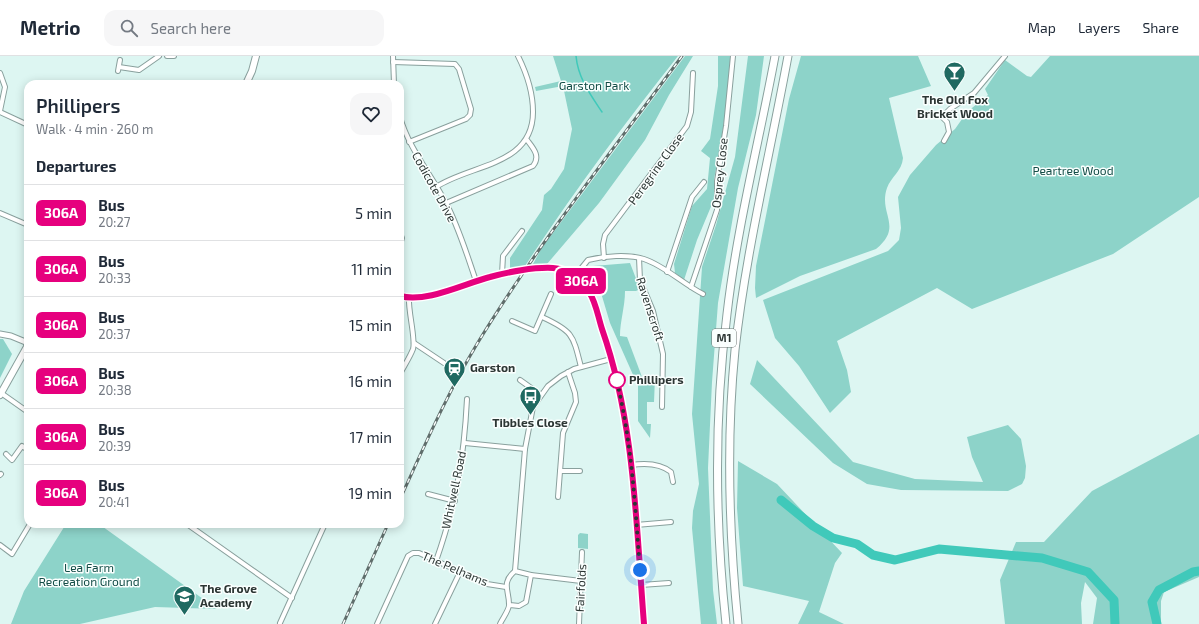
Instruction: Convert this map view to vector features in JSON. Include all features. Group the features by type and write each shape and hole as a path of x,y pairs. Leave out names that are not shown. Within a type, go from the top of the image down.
{"highway":[{"name":"M1","path":"726,624 720,572 717,513 719,406 723,347 738,243 775,56"},
{"name":"M1","path":"738,624 729,512 729,453 735,350 751,244 788,56"}],"main road":[{"path":"248,80 252,71 255,56"},
{"path":"1,394 24,351"}],"street":[{"path":"120,60 118,69 139,70 159,56"},
{"path":"167,56 174,56"},
{"path":"393,56 394,80"},
{"path":"436,187 447,181 509,156 527,140 532,125 532,97 530,86 518,56"},
{"name":"Osprey Close","path":"691,287 717,210 717,181 726,126 733,56"},
{"path":"944,141 949,132 947,122 942,117 950,108 974,93 1005,56"},
{"path":"393,62 455,64 459,69 471,109 470,115 466,119 409,142"},
{"path":"0,72 5,87 0,112 24,123"},
{"name":"Peregrine Close","path":"604,258 603,244 605,235 690,120 693,73"},
{"name":"Codicote Drive","path":"404,135 446,203 476,281"},
{"path":"446,203 533,166 536,162 536,154 527,140"},
{"path":"668,272 692,197 704,182"},
{"path":"0,213 24,223"},
{"path":"502,274 503,256 522,231"},
{"path":"575,276 588,260 604,258 639,258 645,259 703,294"},
{"name":"Ravenscroft","path":"639,258 640,280 653,311 664,354 662,407"},
{"path":"404,297 421,298 502,274 548,268 560,269 575,276 585,286 590,293 611,359 623,407 631,465 644,624"},
{"path":"512,321 535,331 551,294"},
{"path":"404,366 413,349 414,343 409,318 409,298"},
{"path":"542,317 565,329 574,340 581,368"},
{"path":"0,334 11,336 24,342"},
{"path":"414,343 444,363"},
{"path":"500,624 510,605 506,587 508,579 515,571 525,449 533,408 541,394 554,380 568,372 611,359"},
{"path":"558,497 563,433 576,402 575,393 568,372"},
{"path":"520,380 541,394"},
{"path":"1,394 24,409"},
{"name":"Whitwell Road","path":"436,561 455,501 465,443 466,399"},
{"name":"Whitwell Road","path":"465,443 525,449"},
{"path":"6,454 12,460 22,446 24,447"},
{"path":"631,465 647,464 660,467 671,472 672,482"},
{"path":"560,471 580,471"},
{"path":"428,494 455,501"},
{"path":"636,525 671,522"},
{"path":"0,545 12,554 28,528"},
{"path":"193,528 292,598"},
{"path":"280,623 323,528"},
{"name":"The Pelhams","path":"377,624 408,556 416,552 487,584 506,587"},
{"name":"Fairfolds","path":"579,624 582,552"},
{"path":"515,571 531,575 581,581"},
{"path":"435,624 460,572"},
{"path":"510,605 519,606 526,602 531,575"},
{"path":"641,585 669,583"}],"green space":[{"name":"Garston Park","path":"553,56 678,56 638,107 561,212 525,266 510,269 510,258 542,210 544,195 551,189 564,169 572,129 563,86 536,91 535,87 561,81"},
{"path":"685,56 693,56 669,95 645,140 599,203 547,264 532,266 541,249"},
{"path":"718,56 730,56 731,67 721,144 714,179 715,197 697,240 684,280 675,273 674,264 692,206 707,189 710,158 701,151 710,139 718,86"},
{"path":"748,56 764,56 756,115 738,188 718,303 712,382 708,468 713,590 717,624 701,624 692,528 693,511 699,484 692,414 702,267 716,225 735,157"},
{"path":"801,56 918,56 931,86 889,98 903,158 901,167 887,188 885,205 889,226 888,233 884,241 876,249 800,276 756,298 756,266 789,99"},
{"name":"Peartree Wood","path":"1050,56 1199,56 1199,197 1113,254 972,309 937,288 837,341 847,370 851,392 830,413 799,366 775,338 763,300 888,251 899,240 901,228 898,197 910,175 936,145 955,129 967,112 988,95 985,89 1005,60 1027,76 1031,77"},
{"path":"630,263 640,289 636,291 625,291 620,336 627,337 642,377 655,378 654,402 647,402 647,424 651,424 650,438 638,421 638,386 610,323 593,266"},
{"path":"0,339 3,339 12,354 0,378"},
{"path":"757,360 853,462 915,479 983,482 972,457 967,437 1008,425 1021,439 1026,466 1025,478 1022,484 1008,491 901,490 867,484 833,463 750,384"},
{"path":"1199,434 1199,577 1164,592 1161,601 1161,624 1093,624 1097,598 1085,582 1081,603 1082,624 1005,624 1000,580 1016,542 1044,542 1092,491"},
{"path":"738,461 777,484 842,553 835,563 819,612 844,624 798,624 809,601 743,586 737,508"},
{"name":"Lea Farm Recreation Ground","path":"63,528 105,528 217,609 155,607 80,624 11,624 24,591"},
{"path":"580,533 588,534 588,549 578,548 578,535"}],"waterway":[{"path":"576,56 582,79 602,112"},
{"path":"781,500 813,526 833,538 857,544 873,555 895,560 939,549 1042,558 1088,572 1114,600 1115,624"},
{"path":"1157,624 1152,602 1159,590 1193,572 1199,571"}],"railway":[{"path":"404,490 456,382 500,307 576,198 682,56"},
{"path":"343,624 386,528"}],"bus line":[{"name":"306A","path":"404,297 421,298 491,276 548,268 567,271 575,276 585,286 590,293 605,338 623,407 631,465 644,624"}],"place":[{"name":"The Old Fox Bricket Wood","path":"955,92"},
{"name":"Phillipers","path":"617,380"},
{"name":"Garston","path":"455,388"},
{"name":"Tibbles Close","path":"530,416"},
{"name":"The Grove Academy","path":"184,616"}],"route":[{"path":"617,380 616,378 623,407 629,445 640,570"}]}
